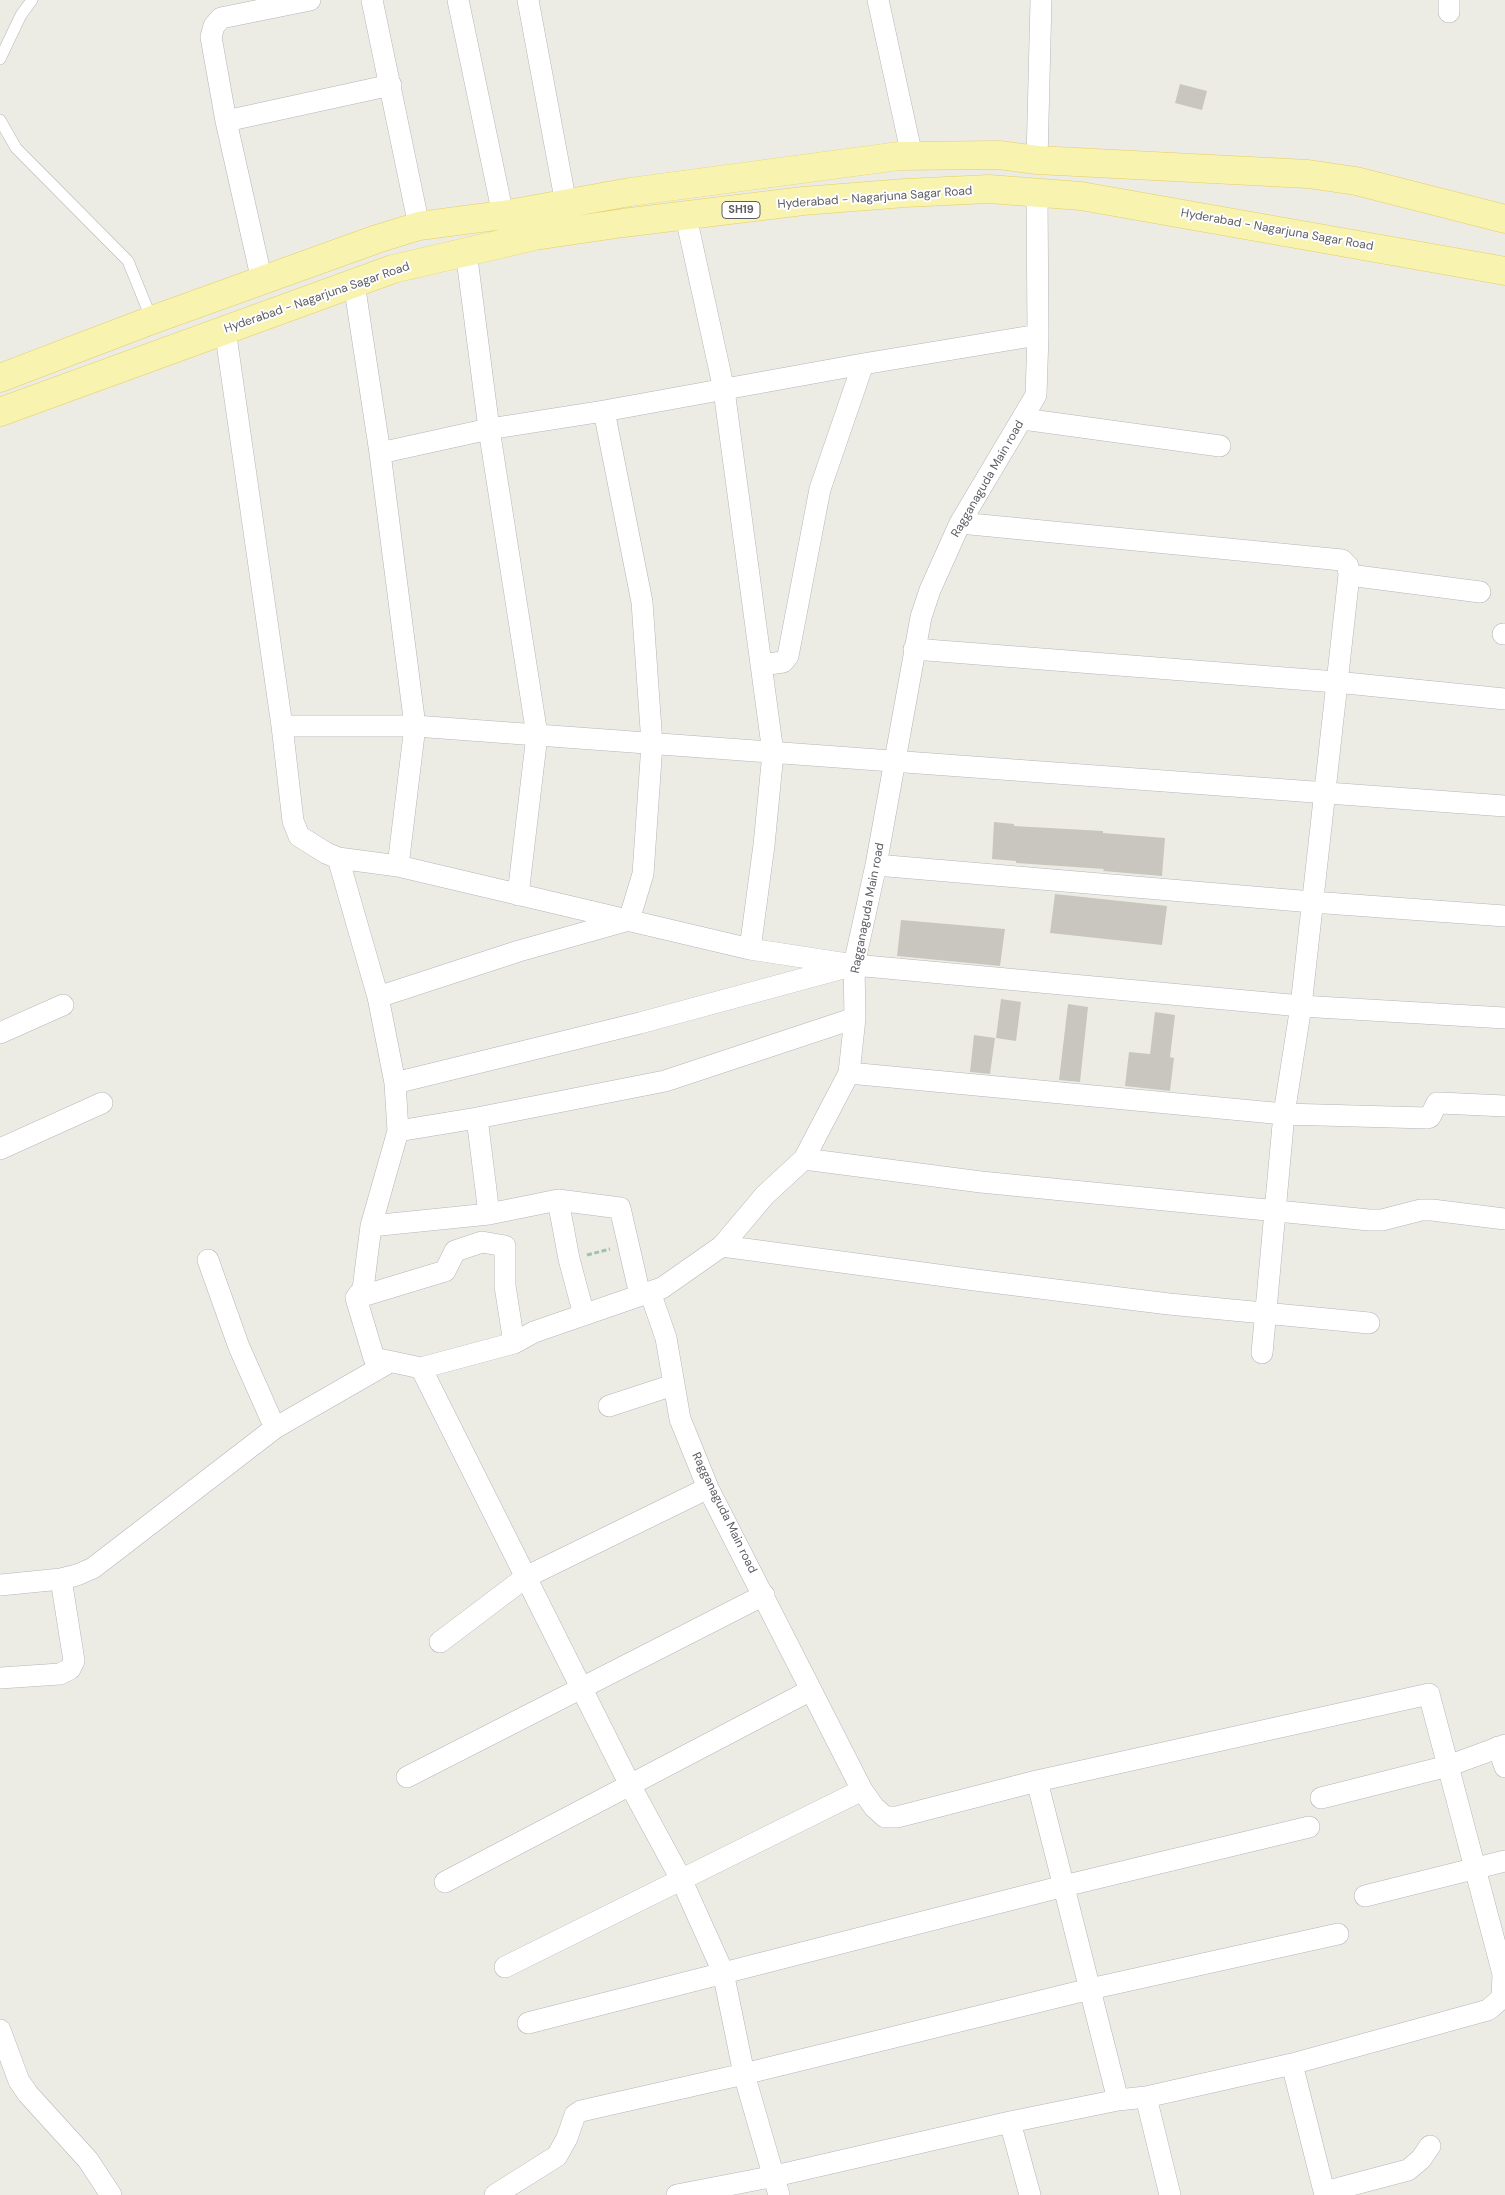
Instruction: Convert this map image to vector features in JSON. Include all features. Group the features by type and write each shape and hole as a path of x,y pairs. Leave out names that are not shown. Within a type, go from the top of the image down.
{"main road":[{"path":"0,378 152,320 377,239 419,226 502,215 786,170 899,156 999,155 1037,160 1308,174 1356,181 1505,219"},
{"name":"Hyderabad - Nagarjuna Sagar Road","path":"0,412 394,269 535,236 623,223 802,202 905,193 989,190 1081,196 1505,270"}],"street":[{"path":"262,281 226,121 211,37 214,26 221,18 310,0"},
{"path":"372,0 419,226"},
{"path":"458,0 502,215"},
{"path":"528,0 566,204"},
{"path":"878,0 912,156"},
{"path":"1037,160 1041,0"},
{"path":"226,121 391,85"},
{"name":"Ragganaguda Main road","path":"1036,192 1038,334 1036,395 960,522 930,590 914,649 876,865 854,965 855,1018 850,1073 804,1160 765,1195 722,1246 662,1288 644,1294 666,1338 680,1419 708,1488 862,1790 874,1807 885,1817 898,1817 1037,1781"},
{"path":"686,217 724,390 773,753 764,845 750,949"},
{"path":"466,251 489,429 537,735 518,895"},
{"path":"354,283 380,453 415,726 398,866"},
{"path":"225,329 282,726 293,822 299,836 338,858 398,866 750,949 854,965 1301,1006 1505,1018"},
{"path":"380,453 489,429 604,411 1038,334"},
{"path":"761,664 783,662 788,656 820,489 863,364"},
{"path":"604,411 642,602 652,744 643,874 629,920"},
{"path":"1023,419 1220,446"},
{"path":"960,522 1342,560 1348,566 1349,575 1301,1006 1284,1114 1262,1353"},
{"path":"1349,575 1480,592"},
{"path":"914,649 1336,682 1505,699"},
{"path":"282,726 415,726 1505,806"},
{"path":"338,858 378,996 395,1084 398,1132 370,1226 363,1289 356,1298"},
{"path":"876,865 1312,902 1505,916"},
{"path":"378,996 518,951 629,920"},
{"path":"395,1084 854,965"},
{"path":"0,1033 63,1004"},
{"path":"398,1132 666,1081 855,1018"},
{"path":"850,1073 1284,1114 1427,1118 1430,1117 1438,1103 1505,1106"},
{"path":"0,1149 102,1103"},
{"path":"477,1118 489,1214"},
{"path":"804,1160 981,1182 1369,1220 1382,1220 1421,1210 1505,1219"},
{"path":"356,1298 374,1358 421,1368 514,1343 534,1332 644,1294 628,1245 620,1208 558,1200 489,1214 370,1226"},
{"path":"558,1200 569,1259 584,1315"},
{"path":"356,1298 445,1271 455,1251 482,1242 505,1246 505,1286 514,1343"},
{"path":"722,1246 1169,1304 1370,1323"},
{"path":"208,1260 239,1347 275,1428"},
{"path":"0,1585 61,1579 93,1568 275,1428 390,1362"},
{"path":"421,1368 630,1785 682,1880 723,1972 744,2074 777,2186"},
{"path":"609,1406 673,1384"},
{"path":"440,1642 526,1577 708,1488"},
{"path":"0,1678 60,1674 70,1669 74,1661 61,1579"},
{"path":"407,1777 764,1595"},
{"path":"445,1882 811,1690"},
{"path":"677,2195 777,2186 1010,2122 1118,2100 1146,2097 1292,2064 1488,2010 1504,2003 1504,1973 1430,1694 1037,1781 1118,2100"},
{"path":"1321,1798 1448,1766 1501,1746 1505,1767"},
{"path":"505,1967 862,1790"},
{"path":"528,2023 1064,1886 1309,1827"},
{"path":"1365,1896 1505,1861"},
{"path":"495,2195 556,2156 567,2138 575,2116 581,2111 744,2074 1090,1989 1338,1934"},
{"path":"0,2030 19,2082 88,2160 111,2195"},
{"path":"1292,2064 1325,2194 1408,2170 1421,2159 1430,2146"},
{"path":"1146,2097 1170,2195"},
{"path":"1010,2122 1030,2195"}],"lane":[{"path":"0,59 22,15 32,0"},
{"path":"0,120 16,148 128,261 152,320"}],"path":[{"path":"569,1259 628,1245"}],"building":[{"path":"1180,84 1207,91 1202,110 1175,103"},
{"path":"994,822 1014,824 1014,826 1103,831 1103,833 1165,838 1162,876 1103,871 1104,869 1016,863 1016,861 992,859"},
{"path":"1055,894 1167,906 1162,945 1050,933"},
{"path":"901,920 1005,929 1000,966 897,956"},
{"path":"1001,999 1021,1002 1016,1041 996,1038"},
{"path":"1068,1004 1088,1007 1080,1082 1059,1080"},
{"path":"1155,1012 1175,1015 1170,1057 1174,1058 1170,1091 1125,1086 1129,1052 1150,1054"},
{"path":"974,1035 995,1038 990,1074 970,1072"}]}
